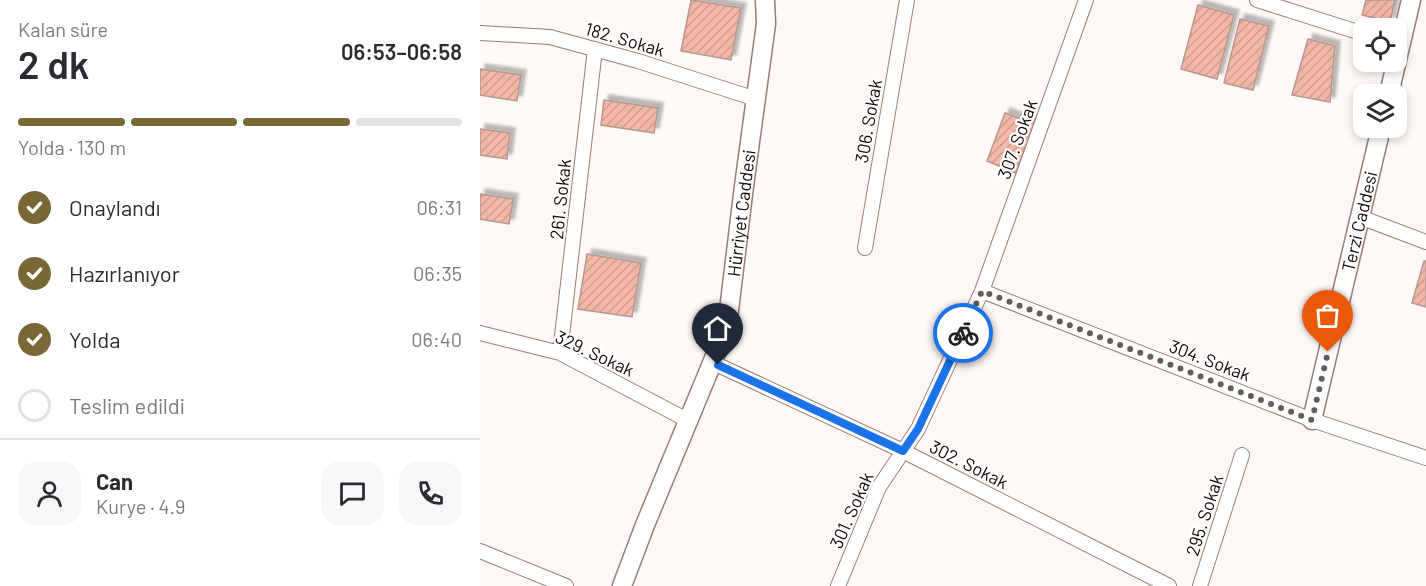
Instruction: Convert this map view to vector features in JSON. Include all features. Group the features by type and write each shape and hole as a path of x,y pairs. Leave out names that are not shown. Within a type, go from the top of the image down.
{"street":[{"name":"Hürriyet Caddesi","path":"622,586 727,327 766,24 765,0"},
{"name":"306. Sokak","path":"865,248 907,0"},
{"name":"307. Sokak","path":"982,291 1086,0"},
{"path":"1257,0 1353,31"},
{"path":"1406,18 1411,0"},
{"name":"182. Sokak","path":"480,33 550,37 756,99"},
{"name":"261. Sokak","path":"560,353 595,49"},
{"name":"Terzi Caddesi","path":"1312,420 1380,138"},
{"path":"1360,217 1426,242"},
{"name":"304. Sokak","path":"982,291 1312,420 1426,458"},
{"name":"301. Sokak","path":"838,586 879,487 918,429 982,291"},
{"name":"329. Sokak","path":"480,333 560,353 689,421"},
{"name":"302. Sokak","path":"718,365 903,451 1170,586"},
{"name":"295. Sokak","path":"1200,586 1242,455"},
{"path":"480,551 566,586"}],"building":[{"path":"691,0 741,8 731,60 681,51"},
{"path":"1366,0 1395,0 1391,18 1362,15"},
{"path":"1198,5 1234,15 1217,79 1181,69"},
{"path":"1240,19 1269,26 1253,90 1224,83"},
{"path":"1308,39 1335,46 1330,102 1292,95"},
{"path":"480,69 521,75 517,101 480,95"},
{"path":"604,100 658,108 654,133 601,125"},
{"path":"1005,113 1035,124 1016,173 987,161"},
{"path":"480,129 510,133 507,159 480,155"},
{"path":"480,194 513,199 509,224 480,219"},
{"path":"587,254 641,263 632,317 578,309"},
{"path":"1424,261 1426,261 1426,307 1412,303"}],"way so far":[{"path":"963,333 982,291 1312,420 1328,352"}],"route":[{"path":"718,365 903,451 918,429 963,333"}]}
